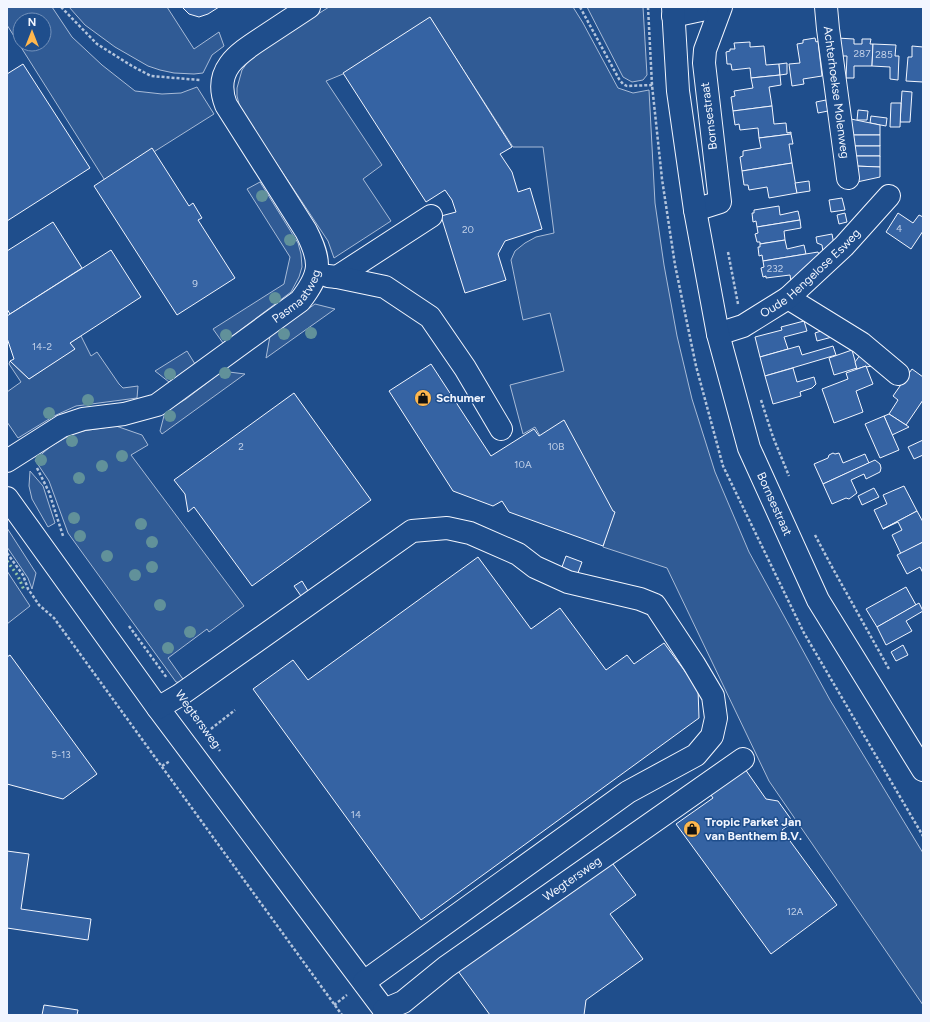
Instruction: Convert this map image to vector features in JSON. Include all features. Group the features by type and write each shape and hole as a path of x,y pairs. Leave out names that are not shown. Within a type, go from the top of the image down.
{"street":[{"name":"Pasmaatweg","path":"15,456 62,426 83,419 124,414 157,404 300,301 310,287 326,276 318,264 314,247 306,231 226,105 222,94 223,80 228,67 240,53 309,7"},
{"path":"673,11 714,7"},
{"name":"Bornsestraat","path":"695,210 720,202 704,62 705,50 721,7"},
{"name":"Achterhoekse Molenweg","path":"826,7 848,178"},
{"name":"Bornsestraat","path":"673,11 678,91 695,210 718,334 749,448 818,600 923,770"},
{"name":"Oude Hengelose Esweg","path":"718,334 742,326 788,298 844,246 888,196"},
{"path":"326,276 431,216"},
{"path":"326,276 385,287 430,317 465,368 501,429"},
{"path":"788,298 861,343 898,374"},
{"name":"Wegtersweg","path":"7,498 158,708 386,1013 403,1002 446,967 742,759"},
{"path":"158,708 180,695 412,531 447,528 470,532 518,554 535,568 568,582 640,599 654,605 694,664 713,696 716,718 712,736 696,755 628,792 364,982"}],"path":[{"path":"61,7 97,44 151,76 223,80"},
{"path":"580,7 623,84 627,86 652,85"},
{"path":"728,251 742,326"},
{"path":"759,393 773,437 790,479"},
{"path":"15,456 38,470 45,482 64,537"},
{"path":"814,534 891,672"},
{"path":"7,552 23,575 28,589 39,605 54,618 342,1015"},
{"name":"Wegtersweg","path":"129,625 221,752"}],"shaded area":[{"path":"7,7 52,7 72,37 102,65 135,91 162,94 181,93 197,87 214,114 106,182 24,52 52,52 52,12 12,12 12,33 7,25"},
{"path":"69,7 167,7 194,49 219,32 224,46 212,55 203,73 174,73 160,70 148,66 115,47 85,25"},
{"path":"329,7 573,7 618,88 633,93 649,90 655,203 664,265 677,336 692,399 715,472 749,552 830,700 923,853 923,1005 769,781 667,568 603,547 613,511 540,436 535,427 523,434 510,385 564,371 550,313 523,320 511,260 515,251 525,243 536,237 554,233 543,147 513,147 430,18 343,74 326,81 382,165 363,179 391,221 334,258 328,241 243,113 237,96 237,88 242,70 252,56"},
{"path":"587,7 643,7 647,75 643,80 632,82 623,77"},
{"path":"260,182 298,243 302,267 299,277 291,292 223,343 213,329 284,284 290,257 247,189"},
{"path":"315,304 335,309 266,358 270,336"},
{"path":"81,336 91,356 97,352 123,388 138,386 137,398 76,406 54,416 18,438 7,422 7,392 21,382 9,364 10,361 29,379 74,349 70,343"},
{"path":"187,351 195,364 169,382 155,371"},
{"path":"229,372 245,374 162,434 160,431 165,412 186,399 220,373 222,377"},
{"path":"116,426 142,435 148,445 131,455 244,606 209,632 207,629 168,658 185,682 182,683 176,682 68,533 49,481 35,460 51,446 76,432"},
{"path":"30,471 43,486 55,523 48,527 32,499 29,486"},
{"path":"7,528 36,573 32,589 28,578 7,547"},
{"path":"7,571 30,606 7,624"}],"building":[{"path":"182,7 219,7 208,14 199,17 189,14"},
{"path":"430,17 512,147 500,154 512,172 518,192 530,188 542,229 505,241 498,254 506,280 465,293 441,216 456,212 452,200 445,190 426,202 343,73"},
{"path":"815,38 816,42 818,41 822,76 803,79 804,84 792,86 789,64 800,63 797,44 803,43 803,40"},
{"path":"837,38 854,39 854,44 862,44 862,39 871,39 870,44 873,44 872,66 854,66 854,78 846,78 847,56 836,56"},
{"path":"750,42 750,47 764,46 766,65 779,64 780,75 751,78 750,68 732,70 731,64 727,64 726,52 730,51 730,49 735,49 734,43"},
{"path":"873,44 896,45 895,56 899,56 898,80 890,79 890,67 872,66"},
{"path":"912,46 923,47 923,82 906,81 908,57 912,57"},
{"path":"787,63 787,74 780,75 779,64"},
{"path":"23,64 90,168 7,221 7,74"},
{"path":"780,75 781,85 769,87 772,106 733,111 731,97 735,96 734,91 753,88 751,78"},
{"path":"902,91 912,92 910,122 900,122"},
{"path":"826,100 828,111 818,113 816,102"},
{"path":"891,103 901,103 900,127 890,127"},
{"path":"772,106 774,124 786,123 787,133 791,132 791,134 759,138 758,128 740,130 739,124 735,125 733,111"},
{"path":"858,110 868,111 867,120 857,120"},
{"path":"871,116 887,118 886,126 870,123"},
{"path":"851,119 880,125 880,135 853,135"},
{"path":"791,134 793,144 789,144 792,163 742,171 740,157 743,156 743,151 761,148 759,138"},
{"path":"853,135 880,135 880,146 854,146"},
{"path":"854,146 880,146 880,156 854,156"},
{"path":"152,148 189,206 193,203 202,218 198,220 235,278 177,315 94,186"},
{"path":"854,156 880,156 880,167 855,166"},
{"path":"792,163 797,193 769,198 767,187 749,190 748,185 744,185 742,171"},
{"path":"855,166 880,167 880,177 857,182"},
{"path":"809,181 810,191 797,193 795,183"},
{"path":"842,198 845,210 831,212 829,200"},
{"path":"779,206 780,215 798,211 800,220 757,227 756,221 753,222 752,213 754,213 754,210"},
{"path":"845,213 847,222 839,224 837,215"},
{"path":"898,213 913,223 919,215 923,217 923,231 911,249 886,232"},
{"path":"800,220 801,228 784,231 785,240 760,244 760,242 757,242 755,234 758,233 757,227"},
{"path":"53,222 82,268 10,314 7,309 7,251"},
{"path":"832,234 835,250 823,252 822,245 817,243 816,237"},
{"path":"785,240 787,249 804,245 806,254 763,261 762,255 759,256 758,247 760,247 760,244"},
{"path":"111,250 141,297 70,343 75,349 29,379 10,361 14,359 7,338 7,316"},
{"path":"818,252 821,260 792,288 790,275 766,278 766,276 763,277 761,268 764,267 763,261"},
{"path":"804,321 807,331 784,337 788,349 760,357 755,337 782,330 781,327"},
{"path":"827,329 836,336 817,341 815,333"},
{"path":"799,346 802,355 833,346 836,355 765,376 760,357"},
{"path":"852,350 857,368 834,375 829,358"},
{"path":"863,351 872,366 857,369 855,362"},
{"path":"431,364 491,456 534,429 539,436 564,420 613,511 615,512 603,546 509,512 502,501 493,506 453,491 389,391"},
{"path":"866,366 873,384 856,391 863,412 834,423 822,389 848,379 846,373"},
{"path":"793,368 797,382 814,377 816,384 812,388 800,392 801,396 773,404 765,376"},
{"path":"912,369 923,377 923,400 906,425 889,414 898,400 893,396"},
{"path":"294,393 371,500 252,586 194,507 188,512 185,494 174,480"},
{"path":"889,414 909,427 892,435 884,416"},
{"path":"884,416 899,450 880,458 865,424"},
{"path":"923,440 923,455 914,459 908,447"},
{"path":"839,453 843,463 865,454 869,463 823,484 814,464 828,458 829,455"},
{"path":"875,460 880,464 880,472 866,479 864,474 851,480 857,493 849,499 846,498 832,504 823,484"},
{"path":"904,486 917,511 883,529 874,510 887,504 883,495"},
{"path":"874,488 879,497 862,505 858,496"},
{"path":"917,511 923,522 923,542 901,554 892,535 902,530 898,522 883,529"},
{"path":"923,542 923,573 920,567 907,574 897,555"},
{"path":"566,556 582,562 575,581 559,575"},
{"path":"478,557 531,629 560,608 606,670 627,655 634,664 664,643 698,689 699,718 421,920 253,689 293,660 308,680"},
{"path":"302,581 308,591 301,596 294,586"},
{"path":"906,587 916,605 877,627 866,609"},
{"path":"919,603 923,611 906,621 912,631 886,645 877,627"},
{"path":"903,645 908,655 896,661 891,652"},
{"path":"10,655 97,774 63,799 7,784 7,657"},
{"path":"745,769 766,799 778,801 793,822 782,830 837,905 771,954 676,824 713,798 711,795"},
{"path":"7,851 29,854 21,909 91,919 88,940 7,928"},
{"path":"610,860 636,895 610,914 643,959 586,1000 584,1015 490,1015 458,971"},
{"path":"44,1005 78,1010 77,1015 42,1015"}],"hedge":[{"path":"7,561 18,576 24,590"}],"place":[{"name":"Schumer","path":"423,398"},
{"name":"Tropic Parket Jan van Benthem B.V.","path":"692,829"}]}
